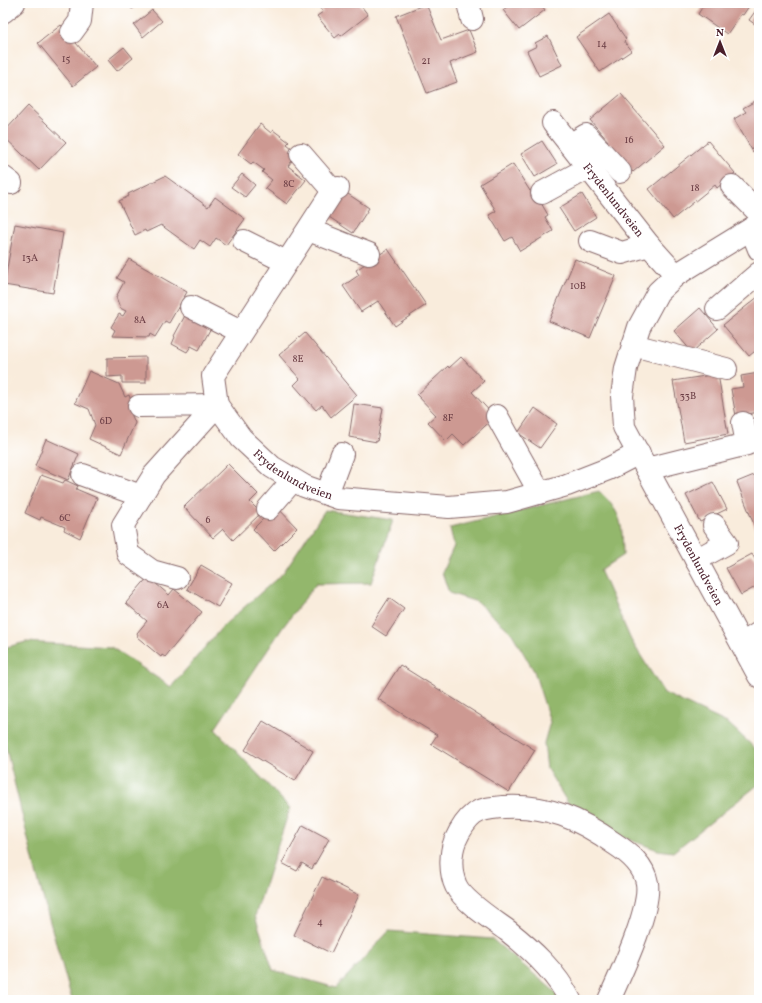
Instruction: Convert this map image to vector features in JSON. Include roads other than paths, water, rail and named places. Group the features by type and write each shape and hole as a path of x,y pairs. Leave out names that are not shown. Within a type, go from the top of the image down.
{"street":[{"path":"3,12 14,3"},
{"path":"72,32 80,21 82,3"},
{"name":"Frydenlundveien","path":"553,123 649,245 676,275"},
{"path":"570,145 586,135 620,172"},
{"path":"177,578 152,571 128,554 123,525 154,475 216,405 213,376 286,262 335,190 301,154"},
{"path":"542,193 588,168"},
{"path":"732,186 756,222 759,249"},
{"name":"Frydenlundveien","path":"756,222 676,275 658,292 639,327 626,368 622,396 624,427 696,560 750,639 759,676"},
{"path":"309,230 369,254"},
{"path":"244,241 286,262"},
{"path":"590,241 622,253 649,245"},
{"path":"717,309 759,273"},
{"path":"191,307 242,332"},
{"path":"633,345 726,369"},
{"path":"139,406 216,405"},
{"name":"Frydenlundveien","path":"216,405 241,438 272,467 304,486 338,498 449,507 507,502 567,485 608,469 643,461"},
{"path":"497,416 540,493"},
{"path":"643,461 746,444 743,423"},
{"path":"328,494 342,454"},
{"path":"83,475 141,496"},
{"path":"268,509 293,480"},
{"path":"696,560 726,544 714,525"},
{"path":"570,1000 553,974 538,958 507,931 485,916 456,887 452,874 452,849 458,835 474,814 488,808 516,806 533,807 550,811 571,818 597,831 631,855 642,869 647,882 646,906 609,1000"}]}
